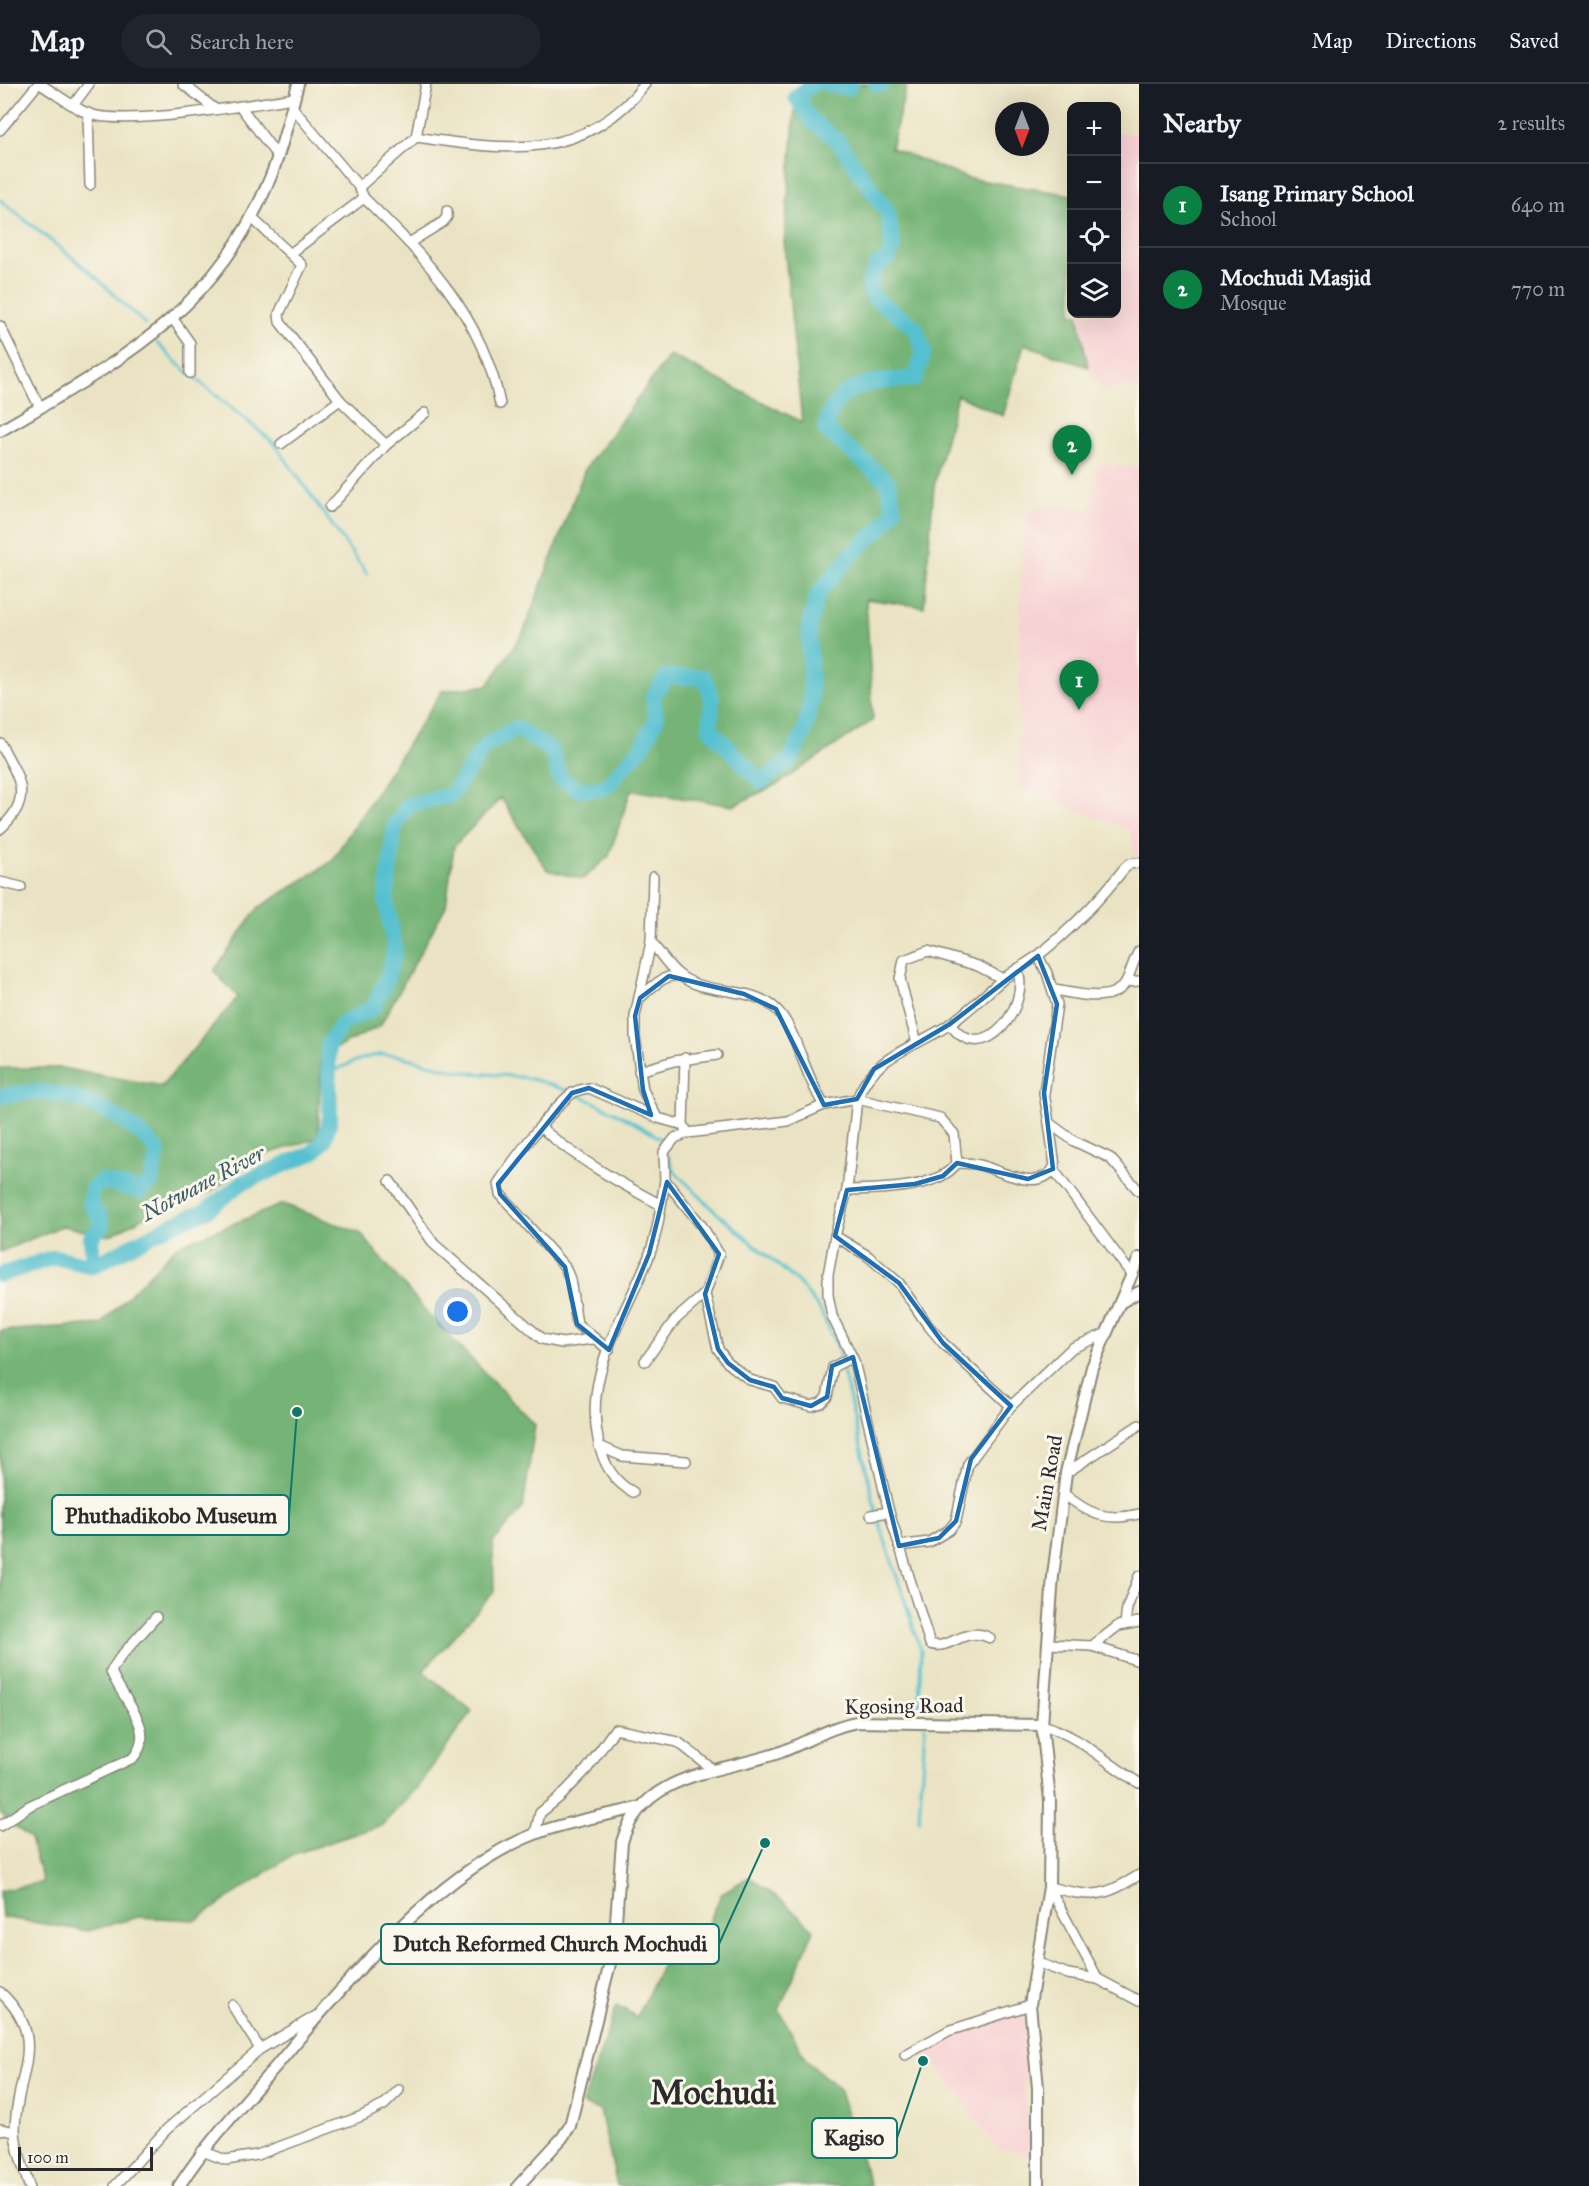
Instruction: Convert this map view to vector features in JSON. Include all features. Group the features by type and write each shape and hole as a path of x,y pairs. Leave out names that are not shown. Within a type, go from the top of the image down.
{"street":[{"path":"0,130 39,84 88,113 128,117 293,103"},
{"path":"74,104 89,84"},
{"path":"183,84 215,109"},
{"path":"0,431 130,352 198,295 221,267 251,217 278,157 298,84"},
{"path":"359,187 416,137 426,84"},
{"path":"416,137 490,147 554,144 571,140 598,127 645,84"},
{"path":"293,103 359,187 364,198 409,243 469,318 491,369 500,404"},
{"path":"240,106 278,157"},
{"path":"88,113 90,185"},
{"path":"291,253 364,198"},
{"path":"409,243 443,222 447,217 447,210"},
{"path":"251,217 291,253 302,268 279,314 280,322 340,400 386,444"},
{"path":"173,318 190,343 190,373"},
{"path":"0,326 40,408"},
{"path":"281,444 340,400"},
{"path":"330,507 386,444 425,413"},
{"path":"0,743 21,790 15,816 0,829"},
{"path":"990,1638 973,1633 940,1645 930,1644 886,1512 849,1359 832,1316 828,1295 828,1275 847,1190 857,1099 862,1085 874,1069 890,1056 950,1024 1003,979 1038,956 1078,921 1129,864 1139,863"},
{"path":"653,877 651,942 635,1017 635,1050 647,1102 658,1118"},
{"path":"0,882 21,887"},
{"path":"651,942 679,975 705,986 767,1002 776,1009 784,1018 804,1067 824,1105"},
{"path":"917,1043 900,979 904,960 928,951 978,966 1003,979"},
{"path":"1054,990 1103,996 1115,993 1125,982 1139,951"},
{"path":"1038,956 1054,990 1057,1004 1044,1093 1053,1169 1132,1275"},
{"path":"950,1024 973,1041 989,1039 996,1035 1018,1000 1022,979 1017,969"},
{"path":"640,998 657,982 669,976 679,975"},
{"path":"1125,982 1139,981"},
{"path":"639,1071 685,1058 717,1055"},
{"path":"685,1058 686,1129"},
{"path":"609,1350 593,1339 575,1320 570,1279 565,1267 499,1190 500,1181 572,1093 589,1089 686,1129 788,1121 824,1105 857,1099 940,1118 954,1134 957,1163"},
{"path":"1049,1124 1074,1141 1110,1158 1139,1191"},
{"path":"542,1128 572,1154 602,1174 661,1205"},
{"path":"633,1492 614,1479 600,1446 596,1397 600,1373 649,1254 665,1180 664,1152 686,1129"},
{"path":"847,1190 882,1189 915,1184 943,1176 957,1163 973,1163 1028,1179 1038,1179 1053,1169"},
{"path":"645,1361 675,1320 705,1294 719,1254 702,1226 665,1180"},
{"path":"390,1181 435,1244 542,1339 562,1343 593,1339"},
{"path":"835,1236 868,1256 899,1283 943,1343 1011,1406"},
{"name":"Main Road","path":"1038,2186 1038,2088 1030,2005 1049,1887 1050,1800 1042,1725 1063,1493 1092,1367 1139,1258"},
{"path":"1120,1303 1139,1292"},
{"path":"705,1294 718,1349 728,1363 741,1376 774,1387 782,1398 811,1406 821,1403 827,1397 835,1365 849,1359"},
{"path":"899,1546 929,1542 939,1538 956,1521 968,1464 1011,1406 1072,1348 1105,1334"},
{"path":"1066,1473 1139,1425"},
{"path":"600,1446 622,1456 686,1461"},
{"path":"1063,1493 1092,1515 1107,1518 1138,1516"},
{"path":"872,1515 886,1512"},
{"path":"1125,1624 1127,1608 1139,1576"},
{"path":"0,1826 29,1806 133,1758 137,1753 142,1734 133,1710 111,1671 121,1656 156,1617"},
{"path":"1092,1646 1113,1630 1125,1624 1139,1622"},
{"path":"1048,1644 1092,1646 1139,1661"},
{"name":"Kgosing Road","path":"640,1807 665,1788 711,1768 769,1756 832,1727 857,1722 1042,1725"},
{"path":"1042,1725 1085,1743 1102,1760 1139,1783"},
{"path":"535,1834 540,1813 587,1769 615,1729 678,1742 711,1768"},
{"path":"179,2186 202,2151 318,2015 405,1923 460,1877 535,1834 640,1807"},
{"path":"518,2186 562,2138 570,2126 614,1947 622,1842 626,1828 640,1807"},
{"path":"1049,1887 1071,1892 1102,1894 1118,1889 1139,1875"},
{"path":"1049,1887 1098,1979"},
{"path":"1036,1962 1068,1974 1098,1979 1139,2001"},
{"path":"0,1992 17,2009 26,2024 27,2046 15,2132 29,2186"},
{"path":"232,2005 260,2049"},
{"path":"905,2055 948,2031 1030,2005"},
{"path":"115,2186 167,2129 260,2049 318,2015"},
{"path":"202,2151 226,2160 257,2155 362,2116 384,2105 399,2090"},
{"path":"0,2129 15,2132"}],"highlighted area":[{"path":"1038,956 1057,1004 1044,1093 1053,1169 1028,1179 957,1163 943,1176 915,1184 847,1190 835,1236 899,1283 943,1343 1011,1406 971,1459 956,1521 939,1538 899,1546 853,1357 832,1366 827,1397 811,1406 782,1398 774,1387 750,1380 728,1363 718,1349 705,1294 719,1254 667,1182 649,1254 609,1350 577,1324 565,1267 500,1194 498,1184 572,1093 589,1088 651,1115 643,1090 635,1016 640,998 669,976 744,994 776,1009 824,1105 857,1099 874,1069 950,1024"}],"shaded area":[{"path":"1121,133 1139,133 1139,388 1101,389 1088,367 1079,318 1121,318"},
{"path":"1099,464 1139,468 1139,857 1135,857 1130,830 1019,788 1019,633 1024,515 1041,507 1091,509"},
{"path":"1022,2007 1032,2058 1033,2080 1023,2082 1031,2155 997,2148 922,2045"}],"green space":[{"path":"803,84 907,84 891,148 967,178 1067,194 1067,318 1079,318 1088,367 1024,344 1003,416 957,395 934,486 924,607 866,599 873,720 778,784 733,806 631,790 609,856 583,879 547,870 501,798 454,846 446,906 380,1026 321,1056 318,1138 258,1157 211,1192 171,1203 109,1236 62,1226 0,1252 0,1068 61,1068 162,1086 238,997 214,971 258,908 331,862 442,691 488,685 523,633 585,469 670,355 802,422 784,244 796,97"},
{"path":"283,1204 360,1233 429,1315 535,1425 523,1508 493,1542 494,1592 423,1671 472,1711 416,1789 382,1825 294,1854 196,1920 138,1917 87,1931 2,1917 0,1891 43,1882 30,1839 0,1813 0,1331 101,1324 177,1246"},
{"path":"749,1877 784,1902 814,1930 779,2010 807,2061 839,2089 870,2186 617,2186 600,2110 582,2105 617,2005 637,2017 662,1966 702,1937 722,1893"}],"waterway":[{"name":"Notwane River","path":"0,1096 38,1092 88,1103 119,1118 158,1151 151,1183 140,1191 101,1181 92,1189 90,1203 100,1217 102,1226 91,1237 93,1266 169,1226 206,1211 242,1183 312,1153 324,1141 330,1119 328,1045 343,1023 373,1008 387,978 395,950 386,899 395,825 408,805 451,795 485,746 516,728 552,751 560,778 579,790 605,788 643,746 656,719 653,697 666,677 704,677 712,698 710,729 761,782 791,759 805,729 811,702 809,628 817,595 850,556 880,529 894,510 888,482 826,430 829,414 836,402 846,393 858,387 871,383 915,379 924,352 915,327 874,298 869,282 877,265 888,259 893,247 888,213 838,141 812,121 796,97 813,84"},
{"name":"Notwane River","path":"827,84 847,88 851,84"},
{"name":"Notwane River","path":"876,84 882,84"},
{"path":"0,200 89,271 145,324"},
{"path":"157,343 177,363 274,443 367,574"},
{"path":"329,1074 367,1057 394,1055 468,1073 526,1078 569,1091 601,1106 663,1140 665,1146"},
{"path":"668,1155 673,1170 717,1213 798,1282 820,1310 838,1349 877,1516 921,1650 919,1706"},
{"path":"0,1275 55,1257 93,1266"},
{"path":"919,1820 925,1726"}],"place":[{"name":"Mochudi Masjid","path":"1072,475"},
{"name":"Isang Primary School","path":"1079,710"},
{"name":"Phuthadikobo Museum","path":"297,1412"},
{"name":"Dutch Reformed Church Mochudi","path":"765,1843"},
{"name":"Kagiso","path":"923,2061"}],"district":[{"name":"Mochudi","path":"713,2093"}]}
